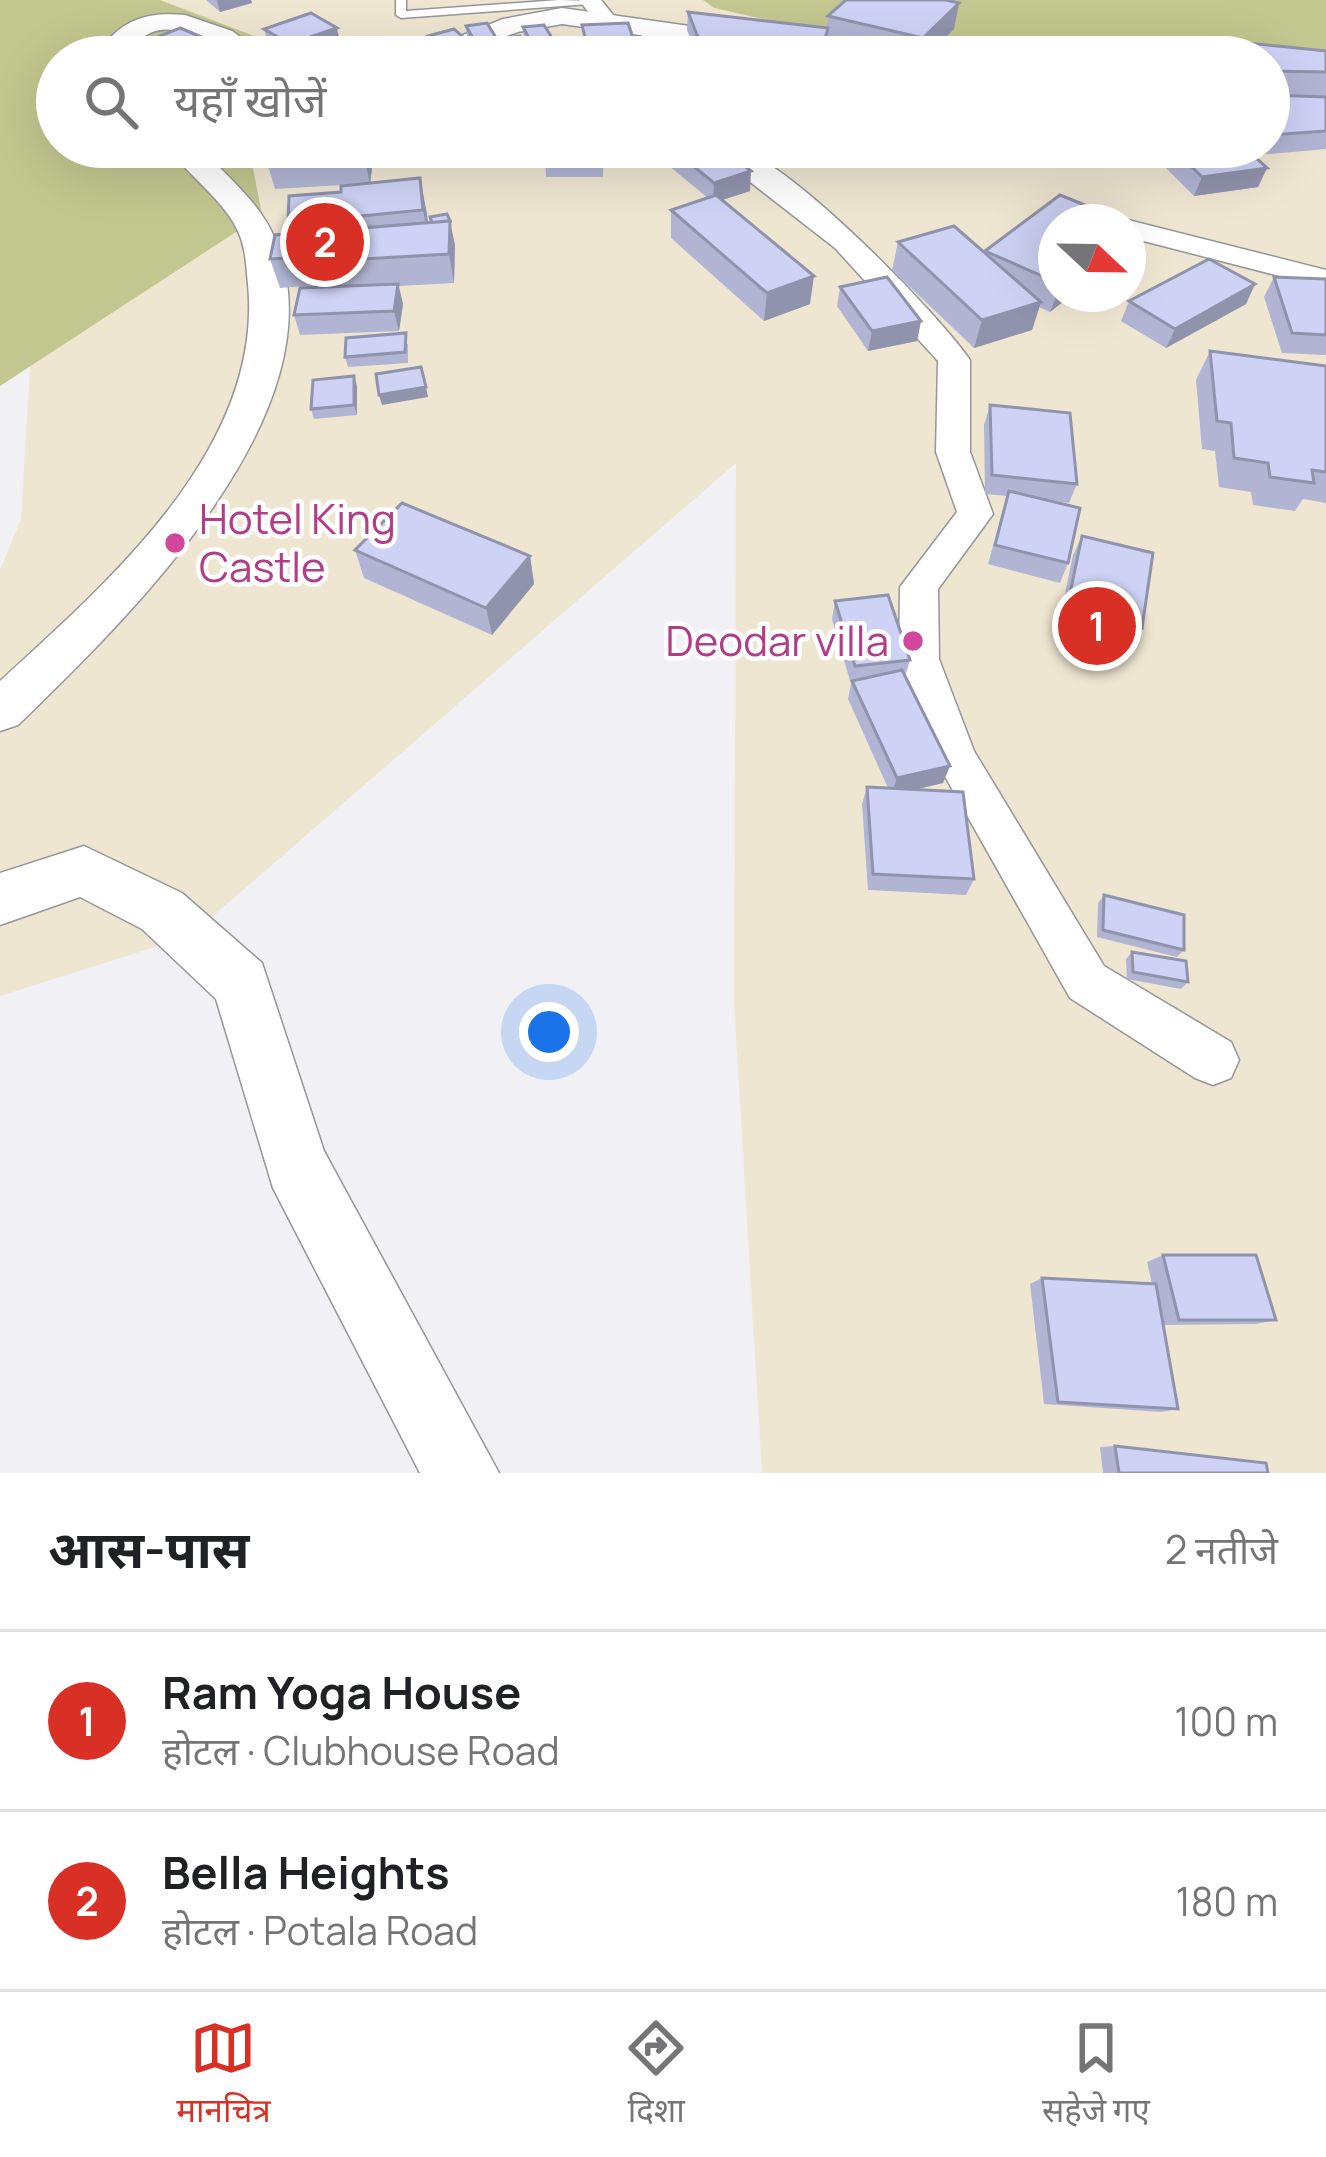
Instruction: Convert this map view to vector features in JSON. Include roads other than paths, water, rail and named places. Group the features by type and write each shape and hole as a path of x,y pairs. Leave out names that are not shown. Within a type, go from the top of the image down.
{"street":[{"path":"481,36 596,8 643,36"},
{"path":"124,36 151,21 222,36"},
{"path":"0,711 99,617 221,470 271,335 261,244 203,168"},
{"path":"755,168 812,209 865,257 954,360 953,452 975,514 919,587 919,659 955,757 1087,982 1213,1060"},
{"path":"1146,234 1326,279"},
{"path":"0,899 84,871 162,911 241,983 296,1165 461,1473"}],"lane":[{"path":"400,0 401,15 596,8"}],"place":[{"name":"Bella Heights","path":"325,242"},
{"name":"Hotel King Castle","path":"175,543"},
{"name":"Ram Yoga House","path":"1097,626"},
{"name":"Deodar villa","path":"913,641"}]}
